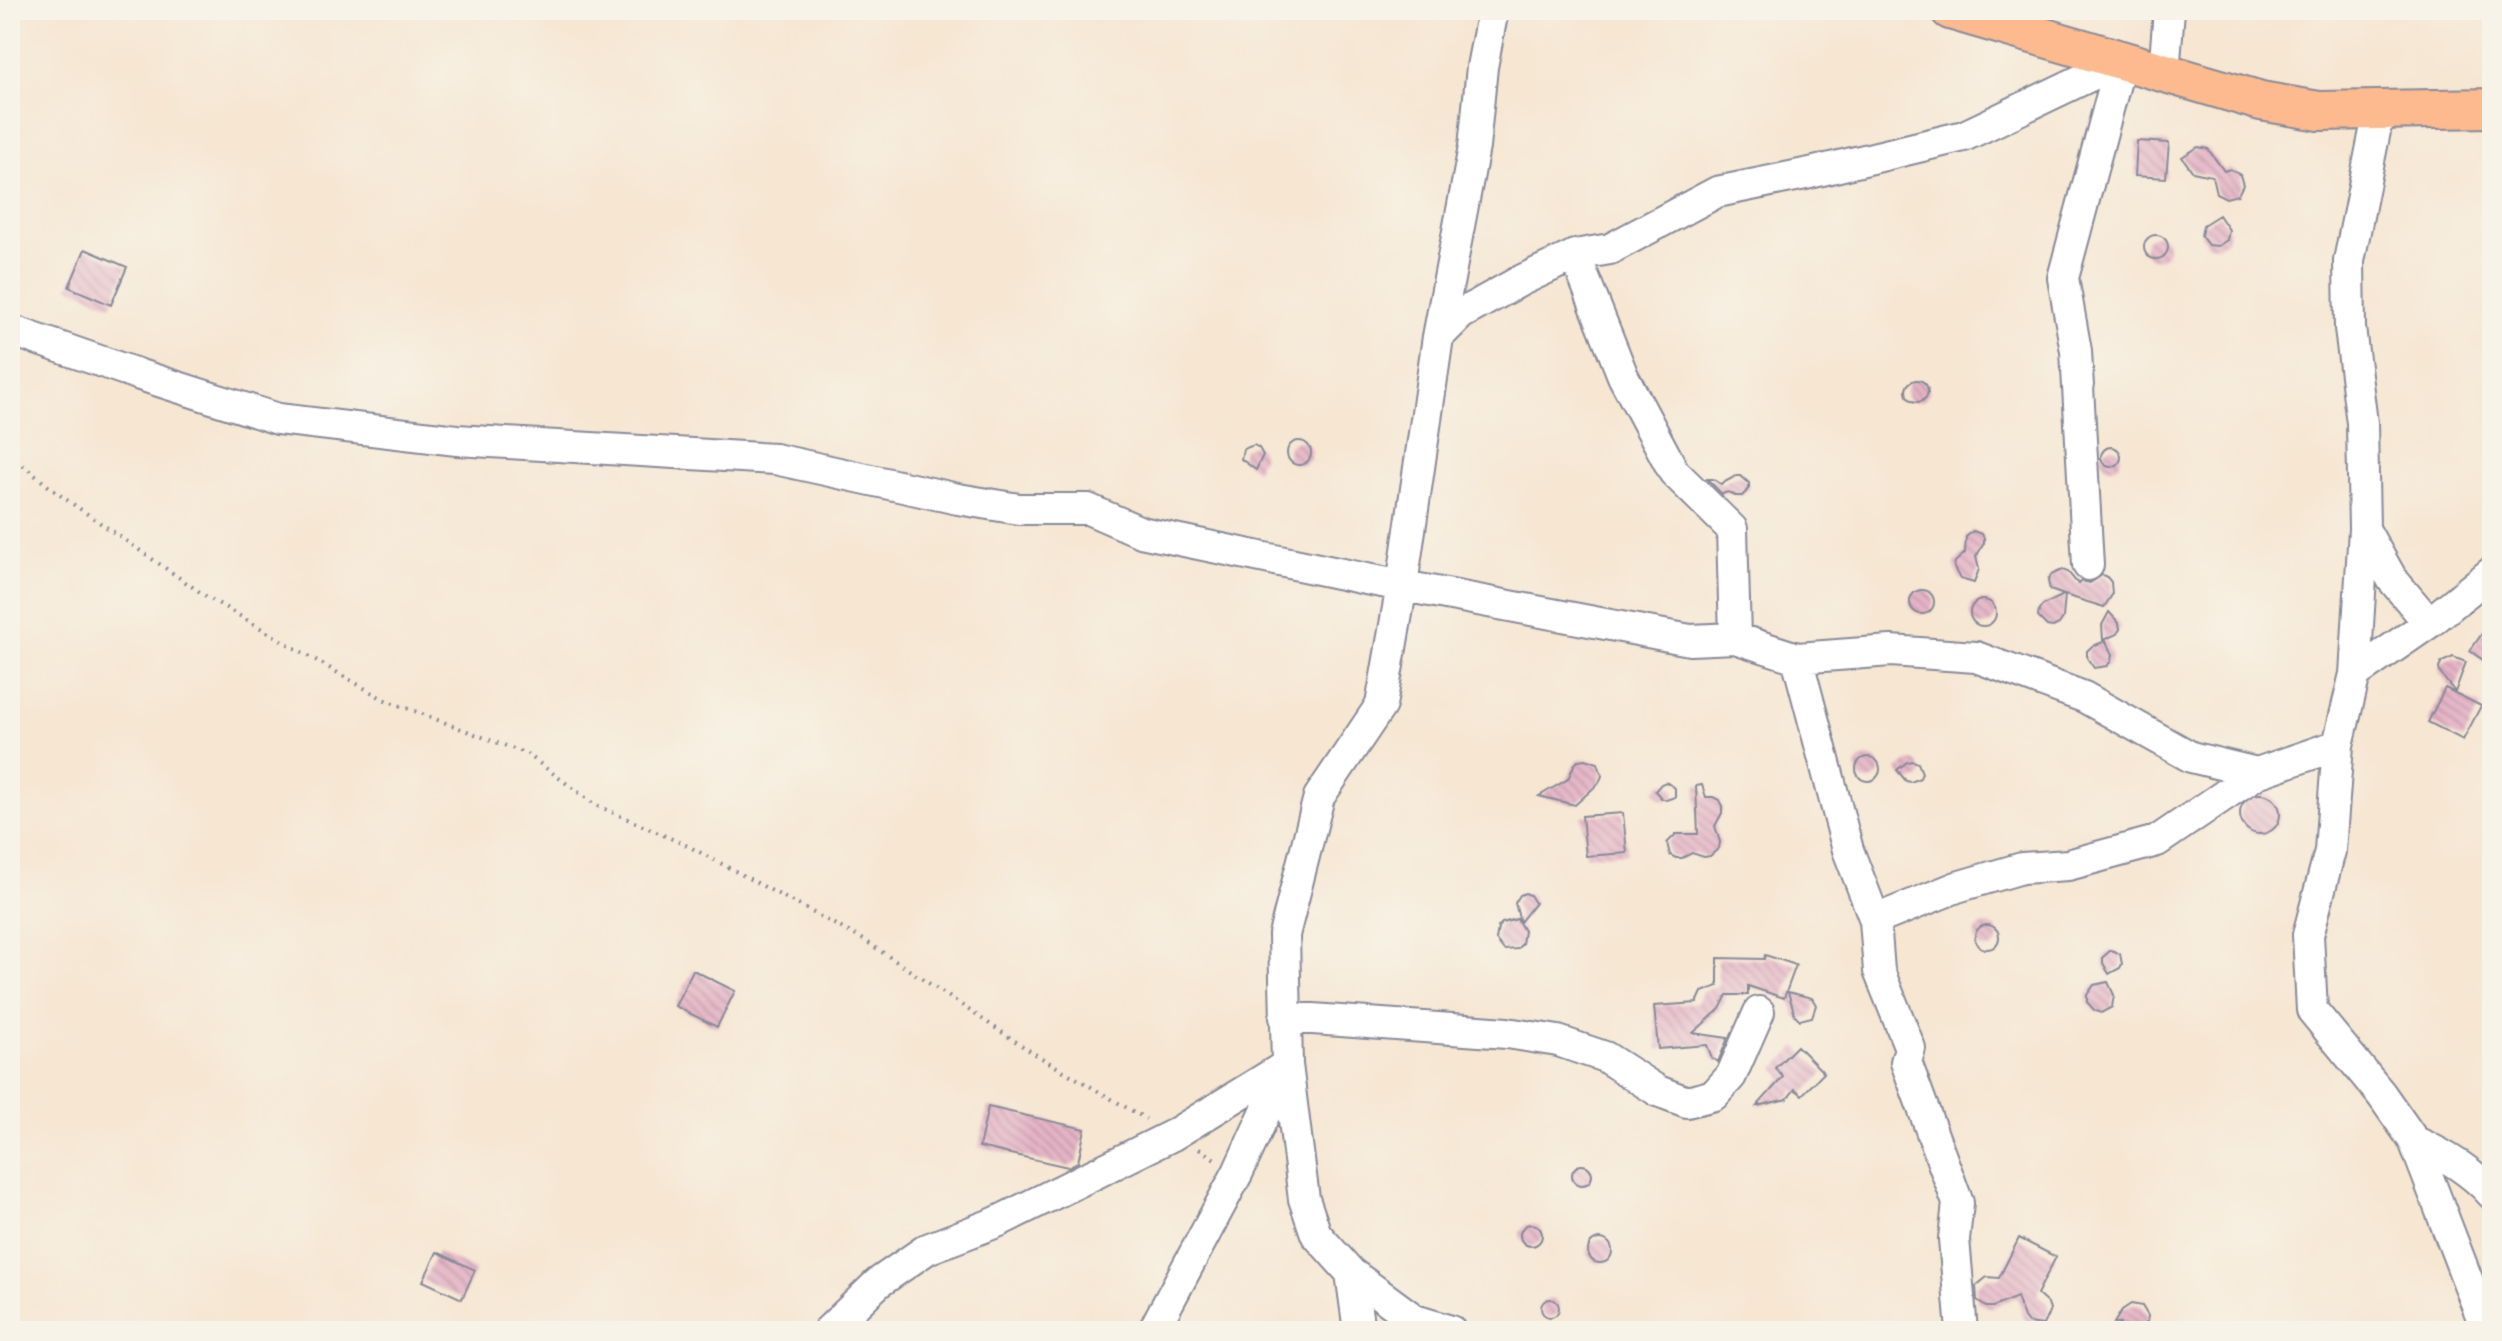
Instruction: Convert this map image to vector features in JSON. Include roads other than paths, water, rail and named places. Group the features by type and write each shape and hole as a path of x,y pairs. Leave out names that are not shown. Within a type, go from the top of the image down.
{"main road":[{"path":"1950,10 2261,101 2319,111 2492,108"}],"street":[{"path":"1451,1331 1415,1320 1351,1273 1316,1234 1304,1199 1287,1065 1284,935 1319,797 1381,705 1438,337 1474,147 1482,67 1493,10"},
{"path":"2164,73 2169,10"},
{"path":"1438,337 1461,314 1520,281 1575,255 1610,249 1717,192 1964,136 2121,61"},
{"path":"2088,565 2076,351 2063,278 2121,61"},
{"path":"2379,111 2349,261 2350,328 2362,423 2364,529 2355,674 2338,745 2330,851 2308,935 2312,1010 2381,1094 2414,1141 2487,1331"},
{"path":"1575,255 1623,376 1674,472 1732,529 1735,638"},
{"path":"10,330 278,419 457,440 775,459 958,499 1019,509 1088,509 1141,532 1690,640 1735,638 1797,658 1891,651 1976,657 2084,697 2191,757 2257,773"},
{"path":"2364,529 2392,579 2429,623"},
{"path":"2355,674 2429,623 2492,572"},
{"path":"1797,658 1848,850 1875,920 1879,971 1910,1048 1906,1062 1958,1203 1954,1239 1962,1331"},
{"path":"1875,920 1957,887 2022,868 2068,865 2157,841 2257,773 2338,745"},
{"path":"1285,1017 1507,1033 1558,1041 1605,1057 1658,1091 1687,1102 1714,1095 1731,1076 1759,1012"},
{"path":"828,1331 878,1283 927,1249 997,1222 1173,1135 1287,1065"},
{"path":"1155,1330 1238,1172 1287,1065"},
{"path":"2414,1141 2446,1155 2492,1194"},
{"path":"1351,1273 1359,1331"}]}
